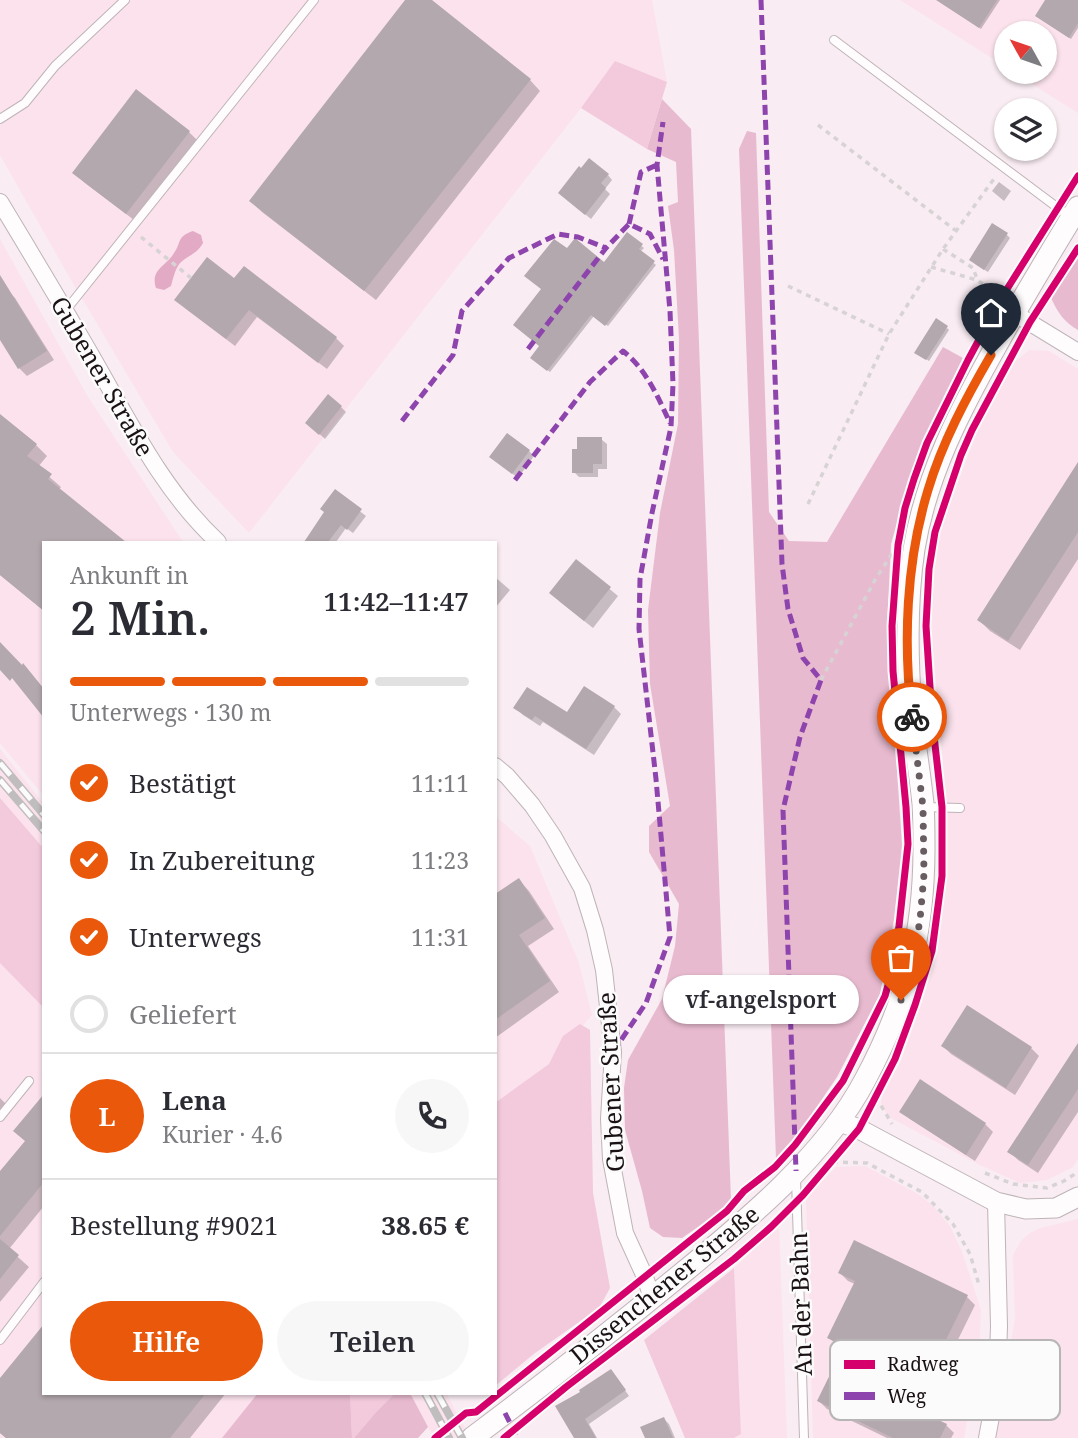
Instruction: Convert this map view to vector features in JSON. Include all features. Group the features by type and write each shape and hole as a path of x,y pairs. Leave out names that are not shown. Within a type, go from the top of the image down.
{"main road":[{"name":"Dissenchener Straße","path":"472,1438 742,1224 796,1171 840,1122 884,1043 913,960 924,874 923,807 911,711 907,624 914,548 928,490 945,444 1009,305 1075,213"}],"street":[{"name":"Gubener Straße","path":"0,202 66,310 148,456 168,485 217,541"},
{"path":"1009,305 1078,352"},
{"name":"Gubener Straße","path":"497,768 532,805 553,836 582,888 595,930 604,970 613,1052 609,1119 611,1159 625,1233 652,1298"},
{"path":"840,1122 870,1135 996,1202 1026,1209 1056,1208 1078,1197"},
{"path":"996,1202 998,1340"},
{"path":"987,1438 990,1420"}],"lane":[{"path":"0,119 25,103 55,66 125,0"},
{"path":"66,310 314,0"},
{"path":"834,40 1003,167 1075,213"},
{"path":"923,807 960,808"},
{"path":"0,1118 29,1081"},
{"name":"An der Bahn","path":"796,1171 804,1438"},
{"path":"0,1340 42,1285"}],"path":[{"path":"818,125 955,230"},
{"path":"808,504 889,334 955,230 1003,167"},
{"path":"131,229 191,278"},
{"path":"943,249 972,268 977,280"},
{"path":"931,267 977,280 1009,305"},
{"path":"789,286 889,334"},
{"path":"821,680 875,580 898,545"},
{"path":"876,1097 892,1125"},
{"path":"833,1162 867,1163 922,1192 953,1224 970,1254 982,1293"},
{"path":"977,1168 1013,1184 1047,1188 1078,1172"}],"shaded area":[{"path":"0,0 652,0 667,82 615,62 249,533 173,452 0,155"},
{"path":"900,0 1078,0 1078,113 1032,84 1057,84 1057,21 994,21 994,59"},
{"path":"615,61 667,82 647,149 581,108"},
{"path":"662,99 691,129 731,1200 718,1213 682,1238 663,1237 650,1228 625,1130 624,1088 628,1060 662,999 675,946 679,904 649,852 649,826 670,806 650,684 648,610 660,513 678,424 679,339 674,250 668,206 678,202 676,162 647,149"},
{"path":"747,131 756,133 769,512 789,541 827,542 943,347 963,358 922,444 891,544 888,672 902,845 894,919 880,994 837,1077 801,1130 776,1159 739,149"},
{"path":"193,231 201,235 203,243 180,263 171,286 164,290 156,288 157,272 171,258 182,238"},
{"path":"0,239 88,397 182,541 42,541 42,794 0,743"},
{"path":"1078,258 1078,330 1062,317 1051,298"},
{"path":"1029,350 1049,351 1078,369 1078,1159 1073,1167 1047,1180 1020,1183 889,1117 881,1103 882,1095 901,1061 937,952 945,877 947,807 931,626 939,532 976,435 1002,382 1016,361"},
{"path":"0,749 42,802 42,1395 447,1395 470,1438 435,1438 428,1427 418,1438 0,1438"},
{"path":"0,798 42,847 42,1006 0,963"},
{"path":"497,818 530,846 579,963 592,1015 549,1064 497,1102"},
{"path":"580,1024 590,1030 593,1193 610,1288 599,1308 535,1353 497,1384 497,1102 549,1064 563,1036"},
{"path":"865,1166 918,1194 933,1206 950,1226 962,1252 981,1310 979,1340 830,1340 830,1420 967,1420 964,1438 813,1438 806,1198 836,1167"},
{"path":"1078,1219 1078,1438 994,1438 997,1420 1060,1420 1060,1340 1011,1340 1015,1319 1013,1255 1021,1241 1040,1228"},
{"path":"779,1226 787,1438 734,1438 741,1434 734,1268"},
{"path":"734,1268 741,1434 734,1438 685,1438 644,1340"},
{"path":"256,1395 350,1395 352,1438 222,1438"},
{"path":"350,1395 393,1395 354,1438"},
{"path":"393,1395 411,1395 428,1427 418,1438 354,1438"}],"building":[{"path":"405,0 432,0 531,79 364,291 249,201"},
{"path":"936,0 997,0 979,28"},
{"path":"1045,0 1078,0 1078,23 1069,38 1057,30 1057,21 1043,21 1035,16"},
{"path":"136,89 190,131 126,214 72,173"},
{"path":"589,158 609,174 601,183 606,188 585,215 558,193 579,166 581,168"},
{"path":"992,223 1008,233 984,270 969,260"},
{"path":"627,232 643,244 639,249 655,261 605,326 591,315 547,371 530,358 539,346 513,325 541,289 524,276 554,239 567,248 575,238 604,262"},
{"path":"207,257 234,278 244,266 337,337 318,363 249,310 226,339 174,300"},
{"path":"0,275 47,351 18,369 0,340"},
{"path":"936,318 948,326 926,360 914,353"},
{"path":"328,394 342,406 319,435 305,423"},
{"path":"0,414 37,444 27,456 52,474 48,479 125,541 42,541 42,609 0,575"},
{"path":"507,433 530,450 512,474 489,457"},
{"path":"577,437 602,437 602,464 593,464 593,473 572,473 572,449 577,449"},
{"path":"1078,462 1078,532 1008,641 977,620"},
{"path":"335,489 362,509 347,530 341,525 329,541 305,541 324,512 320,509"},
{"path":"576,559 611,587 584,621 549,593"},
{"path":"0,642 22,665 23,663 42,687 42,716 12,678 10,681 0,670"},
{"path":"584,686 615,706 586,749 535,716 532,720 513,708 527,687 567,712"},
{"path":"519,878 545,918 519,935 550,981 497,1019 497,893"},
{"path":"967,1005 1032,1047 1006,1088 941,1046"},
{"path":"1078,1043 1078,1089 1028,1165 1007,1152"},
{"path":"920,1079 986,1123 966,1155 899,1112"},
{"path":"42,1096 42,1184 0,1236 0,1171 25,1141 13,1131"},
{"path":"0,1239 19,1255 0,1279"},
{"path":"854,1240 968,1295 946,1340 831,1340 827,1338 855,1281 838,1273"},
{"path":"42,1326 42,1395 204,1395 170,1438 6,1438 0,1433 0,1378"},
{"path":"611,1369 626,1390 585,1419 596,1438 574,1438 555,1406 580,1392 579,1390"},
{"path":"830,1375 830,1407 817,1401"},
{"path":"664,1417 673,1438 645,1438 640,1427"},
{"path":"856,1420 938,1420 947,1424 940,1438 893,1438"}],"railway":[{"path":"0,763 42,813"},
{"path":"0,780 42,829"},
{"path":"426,1395 449,1438"},
{"path":"438,1395 462,1438"}],"marked path":[{"path":"761,0 782,564 788,609 803,658 821,680 800,737 783,810 796,1171"},
{"path":"613,1052 646,1003 670,937 639,629 640,579 671,427 673,384 670,311 657,165 663,122"},
{"path":"629,224 641,172 657,165"},
{"path":"528,349 606,248 629,224 650,234 663,259"},
{"path":"402,421 453,355 462,311 509,258 558,234 578,237 606,248"},
{"path":"515,480 590,382 623,351 645,375 670,423"},
{"path":"505,1413 516,1435"}],"cycle path":[{"path":"435,1438 466,1413 476,1412 727,1211 744,1191 775,1167 795,1145 843,1081 885,996 893,967 908,844 893,671 892,626 898,545 905,508 927,443 968,360 1002,297 1078,176"},
{"path":"504,1438 566,1387 734,1259 771,1227 803,1195 859,1129 895,1059 932,951 942,876 942,807 932,718 926,626 929,569 935,532 972,430 1030,322 1078,248"}],"way so far":[{"path":"901,1000 913,960 924,874 923,807 912,717"}],"place":[{"name":"vf-angelsport","path":"901,1000"}],"route":[{"path":"912,717 907,624 914,548 928,490 945,444 991,355"}]}
